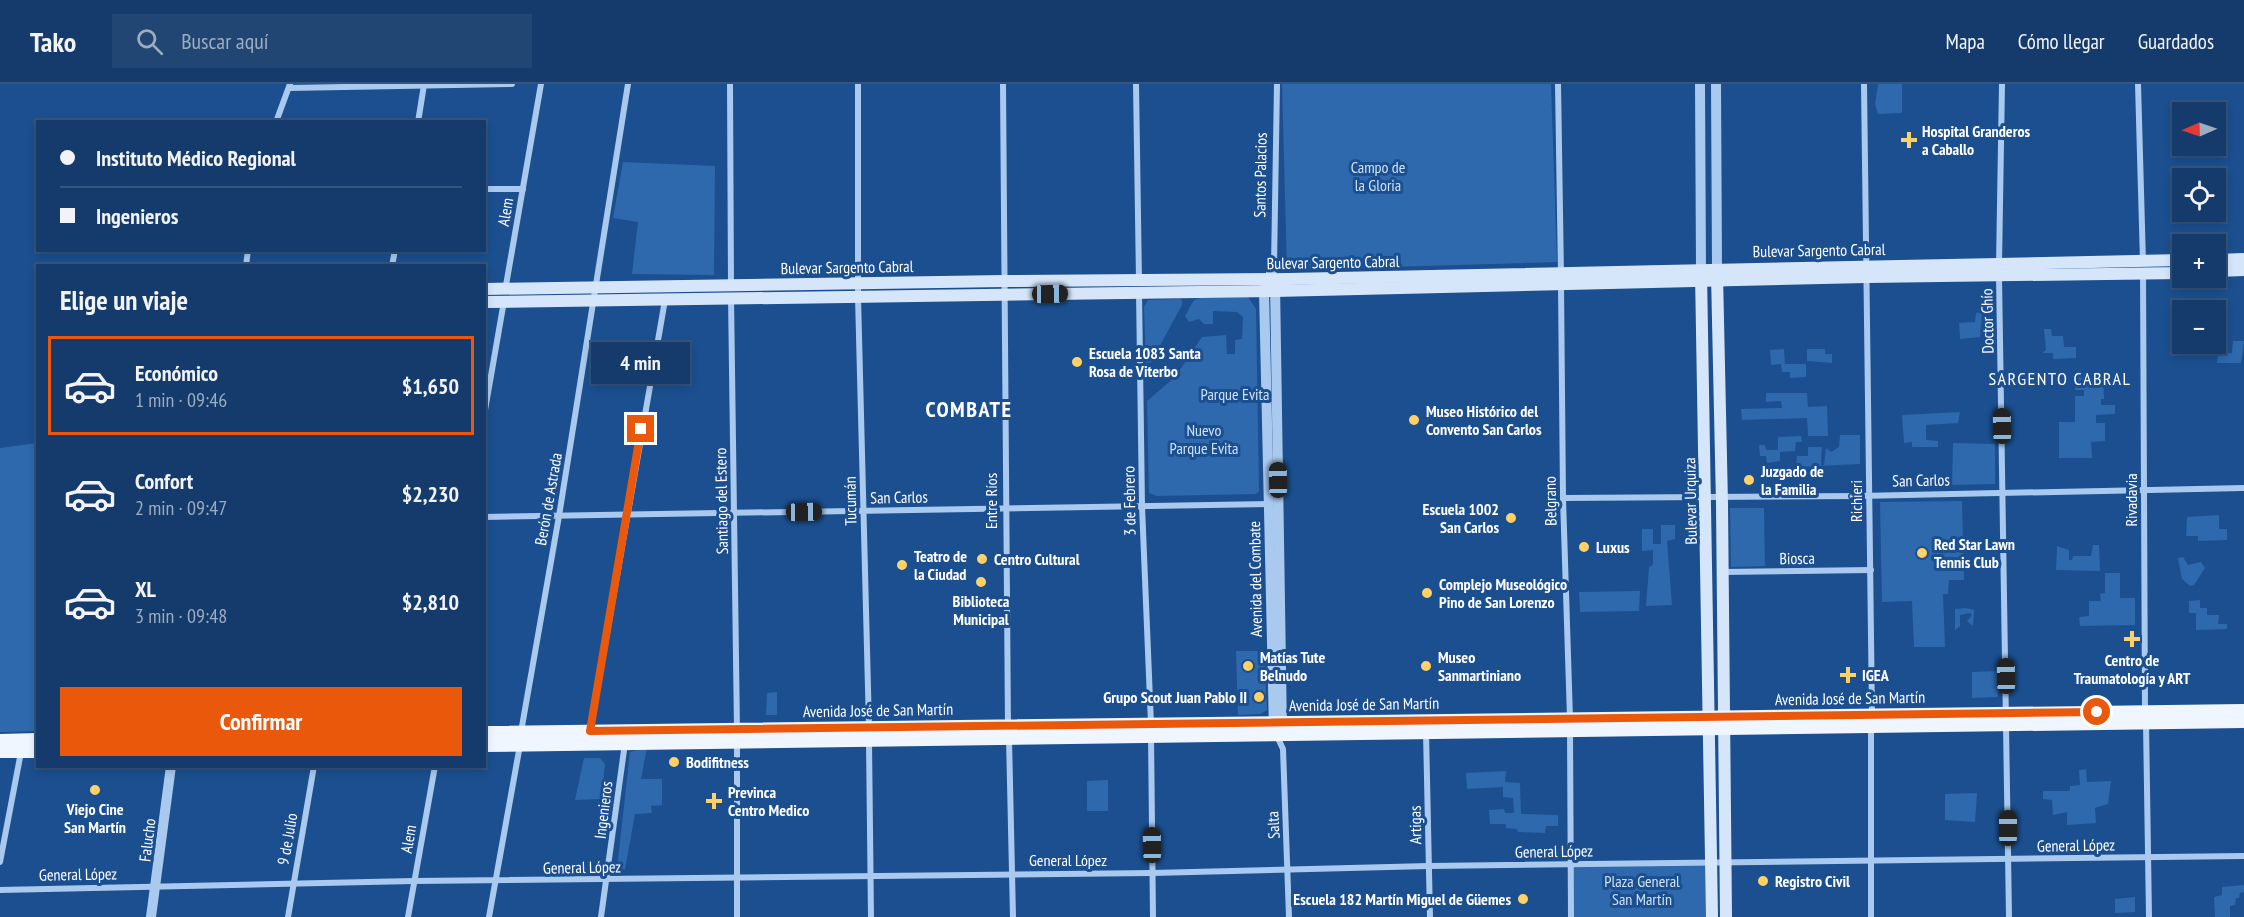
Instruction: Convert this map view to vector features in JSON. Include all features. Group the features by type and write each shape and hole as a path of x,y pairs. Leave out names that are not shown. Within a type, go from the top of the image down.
{"main road":[{"path":"2226,260 2244,259"},
{"name":"Bulevar Sargento Cabral","path":"1999,270 2172,260"},
{"name":"Bulevar Sargento Cabral","path":"486,290 1005,280 1139,286 1271,285 1866,271 1999,270 2172,273"},
{"path":"2226,271 2244,270"},
{"name":"Bulevar Urquiza","path":"1701,275 1706,496 1726,917"},
{"name":"Bulevar Urquiza","path":"1712,917 1711,862 1723,572 1717,275"},
{"name":"Bulevar Sargento Cabral","path":"486,303 1005,295 1139,286"},
{"name":"Avenida José de San Martín","path":"486,745 520,738 590,731 737,735 2146,717 2244,711"},
{"name":"Avenida José de San Martín","path":"2146,717 2244,721"},
{"name":"Avenida José de San Martín","path":"1278,728 1426,732 1570,724"},
{"name":"Avenida José de San Martín","path":"486,733 520,738 625,743 737,735"},
{"path":"0,741 36,740"},
{"path":"0,751 36,751"}],"street":[{"path":"277,120 289,86 512,84"},
{"name":"Alem","path":"486,405 541,84"},
{"name":"Berón de Astrada","path":"489,917 559,516 628,84"},
{"name":"Santiago del Estero","path":"730,84 737,917"},
{"name":"Tucumán","path":"858,84 858,297 869,733 871,917"},
{"name":"Entre Ríos","path":"1003,84 1005,509 1013,917"},
{"name":"3 de Febrero","path":"1136,84 1142,506 1151,729 1153,917"},
{"name":"Santos Palacios","path":"1271,285 1274,266 1277,84"},
{"name":"Belgrano","path":"1558,84 1563,498 1570,724 1571,917"},
{"name":"Bulevar Urquiza","path":"1700,84 1701,275"},
{"name":"Bulevar Urquiza","path":"1716,84 1717,275"},
{"name":"Richieri","path":"1864,84 1871,570 1871,917"},
{"name":"Doctor Ghío","path":"2002,84 1999,270 2009,917"},
{"name":"Rivadavia","path":"2138,84 2143,274 2149,917"},
{"path":"418,120 424,85"},
{"path":"486,189 523,189"},
{"name":"Avenida del Combate","path":"1271,285 1278,728"},
{"path":"590,731 665,300"},
{"name":"San Carlos","path":"1563,498 2244,488"},
{"name":"San Carlos","path":"486,517 1273,504"},
{"name":"Biosca","path":"1723,572 1871,570"},
{"name":"Salta","path":"1278,728 1283,749 1289,917"},
{"name":"Artigas","path":"1426,732 1430,917"},
{"name":"Ingenieros","path":"601,917 608,880 625,743"},
{"path":"0,862 22,751"},
{"name":"Falucho","path":"151,917 171,768"},
{"name":"9 de Julio","path":"288,917 314,768"},
{"name":"Alem","path":"408,917 435,768"},
{"name":"General López","path":"0,890 414,881 1152,873 1429,866 2244,856"}],"green space":[{"name":"Campo de la Gloria","path":"1282,84 1551,84 1557,262 1287,270"},
{"path":"1878,84 1902,84 1902,113 1878,114 1875,104"},
{"path":"623,162 715,166 714,275 632,274 638,222 613,218"},
{"name":"Nuevo Parque Evita","path":"1248,297 1256,309 1259,491 1256,494 1157,496 1149,493 1147,401 1175,377 1202,337 1226,335 1227,354 1235,354 1235,340 1242,339 1243,317 1237,312 1213,311 1213,324 1204,324 1199,319 1189,322 1185,316 1194,300 1200,298"},
{"path":"1180,299 1182,305 1151,362 1146,363 1144,307 1148,300"},
{"path":"1982,312 1980,337 1960,339 1959,323 1975,322 1976,313"},
{"path":"2044,329 2051,329 2052,336 2063,336 2064,347 2076,347 2076,358 2053,359 2053,353 2042,353 2046,350"},
{"path":"2233,341 2244,341 2241,363 2217,363 2218,354 2232,353"},
{"path":"1784,349 1785,364 1806,364 1806,377 1790,378 1790,372 1782,372 1781,364 1771,365 1770,350"},
{"path":"1807,349 1825,349 1825,354 1832,354 1832,363 1807,361"},
{"path":"2103,373 2104,399 2101,399 2101,405 2115,405 2115,414 2096,415 2096,423 2105,423 2105,441 2091,442 2092,458 2059,458 2059,422 2075,422 2075,396 2084,396 2084,390 2075,390 2074,374"},
{"path":"1766,393 1807,393 1808,407 1827,406 1828,436 1808,436 1807,418 1742,420 1741,409 1782,408 1781,401 1766,402"},
{"path":"1960,412 1958,423 1926,425 1926,440 1938,441 1938,447 1912,447 1912,442 1904,443 1902,415"},
{"path":"1840,435 1860,435 1860,464 1796,467 1797,456 1808,456 1808,447 1822,447 1821,465 1824,465 1826,448 1831,452 1839,447"},
{"path":"1801,436 1802,442 1796,442 1795,451 1780,452 1780,461 1767,463 1766,456 1760,456 1759,445 1765,445 1766,450 1778,450 1778,437"},
{"path":"36,443 36,731 0,732 0,448"},
{"path":"1953,443 1995,444 1995,484 1952,485"},
{"name":"Red Star Lawn Tennis Club","path":"1962,501 1964,580 1949,580 1948,594 1943,594 1945,647 1914,647 1912,601 1882,602 1880,502"},
{"path":"1730,508 1764,508 1765,566 1731,567"},
{"path":"2219,515 2219,529 2227,529 2227,540 2198,541 2198,536 2186,536 2187,517"},
{"path":"1661,525 1675,525 1675,539 1667,541 1672,605 1646,606 1649,567 1653,565 1653,550 1642,551 1642,529 1653,529 1653,544 1661,544"},
{"path":"2093,545 2099,545 2100,571 2056,570 2057,546 2069,550 2069,560 2072,560 2073,556 2091,556"},
{"path":"2183,557 2188,565 2201,562 2205,568 2194,585 2190,586 2182,579 2178,558"},
{"path":"2105,573 2120,573 2120,598 2135,598 2135,625 2080,626 2079,617 2089,616 2089,601 2101,601 2100,594 2105,593"},
{"path":"1640,591 1639,611 1580,612 1579,592"},
{"path":"2200,600 2200,608 2207,608 2207,615 2219,615 2218,624 2227,624 2227,629 2196,630 2196,613 2189,613 2189,601"},
{"path":"1955,609 1974,610 1973,626 1967,621 1972,615 1970,613 1960,615 1960,626 1955,630"},
{"path":"1236,651 1264,651 1267,710 1260,714 1238,715"},
{"path":"1997,671 1998,697 1972,698 1972,672"},
{"path":"777,692 777,715 766,715 767,693"},
{"path":"647,747 641,779 662,779 662,805 651,806 652,813 635,814 625,869 617,869 630,752"},
{"path":"584,758 600,758 605,764 601,799 575,800"},
{"path":"2086,769 2087,782 2111,781 2108,804 2095,808 2096,823 2067,825 2067,812 2053,815 2052,800 2043,799 2043,791 2070,791 2070,786 2080,785 2079,770"},
{"path":"1506,771 1505,782 1520,783 1521,814 1558,815 1558,826 1546,826 1545,833 1518,832 1517,829 1506,828 1506,824 1490,824 1489,810 1504,809 1505,813 1514,813 1513,798 1503,797 1503,787 1467,789 1466,773"},
{"path":"1108,780 1108,811 1087,811 1087,781"},
{"path":"1977,793 1975,822 1945,820 1945,794"},
{"name":"Plaza General San Martín","path":"1711,862 1712,917 1571,917 1572,864"},
{"path":"2244,885 2244,892 2236,898 2235,905 2230,906 2230,917 2215,917 2214,897 2222,895 2222,887"},
{"path":"2135,897 2135,912 2115,913 2115,899"}],"place":[{"name":"Hospital Granderos a Caballo","path":"1909,140"},
{"name":"Escuela 1083 Santa Rosa de Viterbo","path":"1077,362"},
{"name":"Museo Histórico del Convento San Carlos","path":"1414,420"},
{"name":"Juzgado de la Familia","path":"1749,480"},
{"name":"Escuela 1002 San Carlos","path":"1511,518"},
{"name":"Luxus","path":"1584,547"},
{"name":"Red Star Lawn Tennis Club","path":"1922,553"},
{"name":"Centro Cultural","path":"982,559"},
{"name":"Teatro de la Ciudad","path":"902,565"},
{"name":"Biblioteca Municipal","path":"981,582"},
{"name":"Complejo Museológico Pino de San Lorenzo","path":"1427,593"},
{"name":"Centro de Traumatología y ART","path":"2132,639"},
{"name":"Matías Tute Belnudo","path":"1248,666"},
{"name":"Museo Sanmartiniano","path":"1426,666"},
{"name":"IGEA","path":"1848,675"},
{"name":"Grupo Scout Juan Pablo II","path":"1259,697"},
{"name":"Bodifitness","path":"674,762"},
{"name":"Viejo Cine San Martín","path":"95,790"},
{"name":"Previnca Centro Medico","path":"714,801"},
{"name":"Registro Civil","path":"1763,881"},
{"name":"Escuela 182 Martín Miguel de Güemes","path":"1523,899"}],"district":[{"name":"SARGENTO CABRAL","path":"2060,379"},
{"name":"COMBATE","path":"969,409"}],"route":[{"path":"641,429 590,731 2097,712"}],"park label":[{"name":"Parque Evita","path":"1235,394"}]}
